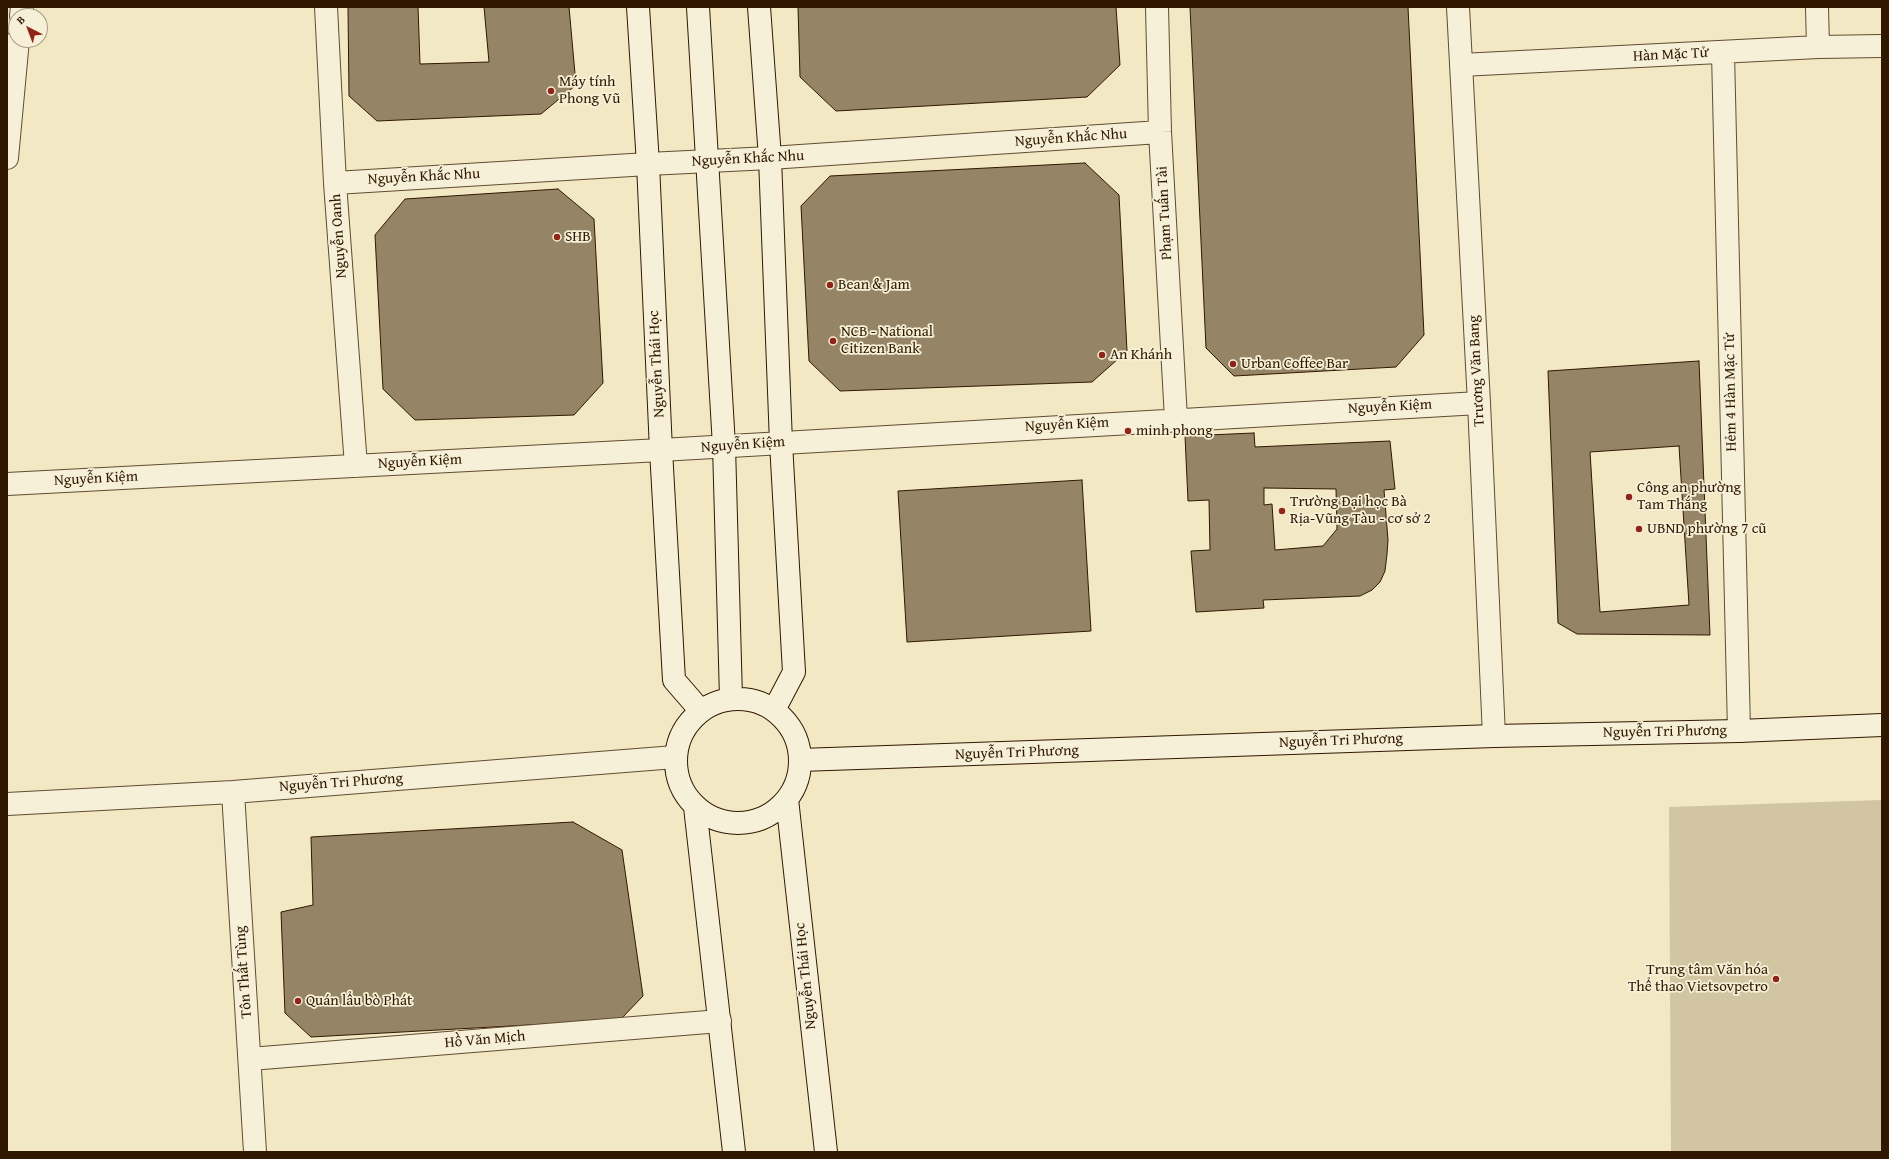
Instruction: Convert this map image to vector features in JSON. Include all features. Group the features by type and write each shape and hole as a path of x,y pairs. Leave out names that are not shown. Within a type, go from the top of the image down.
{"street":[{"name":"Nguyễn Oanh","path":"326,7 335,183 356,466"},
{"name":"Nguyễn Thái Học","path":"638,7 648,164 661,450 674,680 700,710"},
{"path":"698,7 724,446 731,698"},
{"path":"759,7 770,158 781,442 794,672 774,710"},
{"name":"Phạm Tuấn Tài","path":"1157,7 1160,132 1176,419"},
{"name":"Trương Văn Bang","path":"1458,7 1479,403 1494,736"},
{"path":"1817,7 1818,47"},
{"name":"Hàn Mặc Tử","path":"1461,65 1723,53 1818,47 1882,46"},
{"path":"7,158 17,48"},
{"name":"Hẻm 4 Hàn Mặc Tử","path":"1723,53 1740,731"},
{"name":"Nguyễn Khắc Nhu","path":"335,183 770,158 1160,132"},
{"name":"Nguyễn Kiệm","path":"7,484 661,450 1176,419 1479,403"},
{"path":"731,698 746,699 761,703 774,710 788,724 797,741 800,760 797,779 787,799 770,814 755,821 739,823 722,822 707,816 695,807 679,784 675,757 679,738 688,723 700,710 716,702 731,698"},
{"name":"Nguyễn Tri Phương","path":"800,760 1494,736 1740,731 1882,725"},
{"name":"Nguyễn Tri Phương","path":"7,804 233,792 675,757"},
{"name":"Tôn Thất Tùng","path":"233,792 255,1152"},
{"name":"Nguyễn Thái Học","path":"787,799 826,1152"},
{"path":"695,807 734,1152"},
{"name":"Hồ Văn Mịch","path":"250,1059 720,1021"}],"shaded area":[{"name":"Trung tâm Văn hóa Thể thao Vietsovpetro","path":"1882,800 1882,1152 1671,1152 1669,807"}],"building":[{"path":"348,7 418,7 420,64 489,62 484,7 569,7 576,85 541,114 377,121 349,96"},
{"path":"798,7 1116,7 1120,65 1087,97 836,111 800,77"},
{"path":"1190,7 1408,7 1424,335 1396,367 1234,376 1206,348"},
{"path":"1085,163 1119,195 1127,351 1092,382 840,391 809,361 801,206 830,176"},
{"path":"558,189 594,219 603,383 574,415 415,420 383,389 375,235 405,199"},
{"name":"Công an phường Tam Thắng","path":"1699,361 1710,635 1577,634 1558,623 1548,371"},
{"path":"1254,433 1255,447 1390,441 1395,489 1384,490 1388,540 1385,571 1380,582 1372,590 1360,596 1263,600 1264,608 1196,612 1191,551 1210,550 1209,500 1188,501 1185,436","holes":["1264,488 1336,489 1337,529 1323,546 1275,550 1272,504 1264,505"]},
{"name":"UBND phường 7 cũ","path":"1679,446 1689,605 1600,612 1590,452"},
{"path":"1082,480 1091,631 907,642 898,491"},
{"path":"573,822 622,850 643,996 620,1020 311,1037 285,1013 281,912 313,905 311,837"}],"place":[{"name":"Máy tính Phong Vũ","path":"551,91"},
{"name":"SHB","path":"557,237"},
{"name":"Bean & Jam","path":"830,285"},
{"name":"NCB - National Citizen Bank","path":"833,341"},
{"name":"An Khánh","path":"1102,355"},
{"name":"Urban Coffee Bar","path":"1233,364"},
{"name":"minh phong","path":"1128,431"},
{"name":"Công an phường Tam Thắng","path":"1629,497"},
{"name":"Trường Đại học Bà Rịa-Vũng Tàu - cơ sở 2","path":"1282,511"},
{"name":"UBND phường 7 cũ","path":"1639,529"},
{"name":"Trung tâm Văn hóa Thể thao Vietsovpetro","path":"1776,979"},
{"name":"Quán lẩu bò Phát","path":"298,1001"}]}
